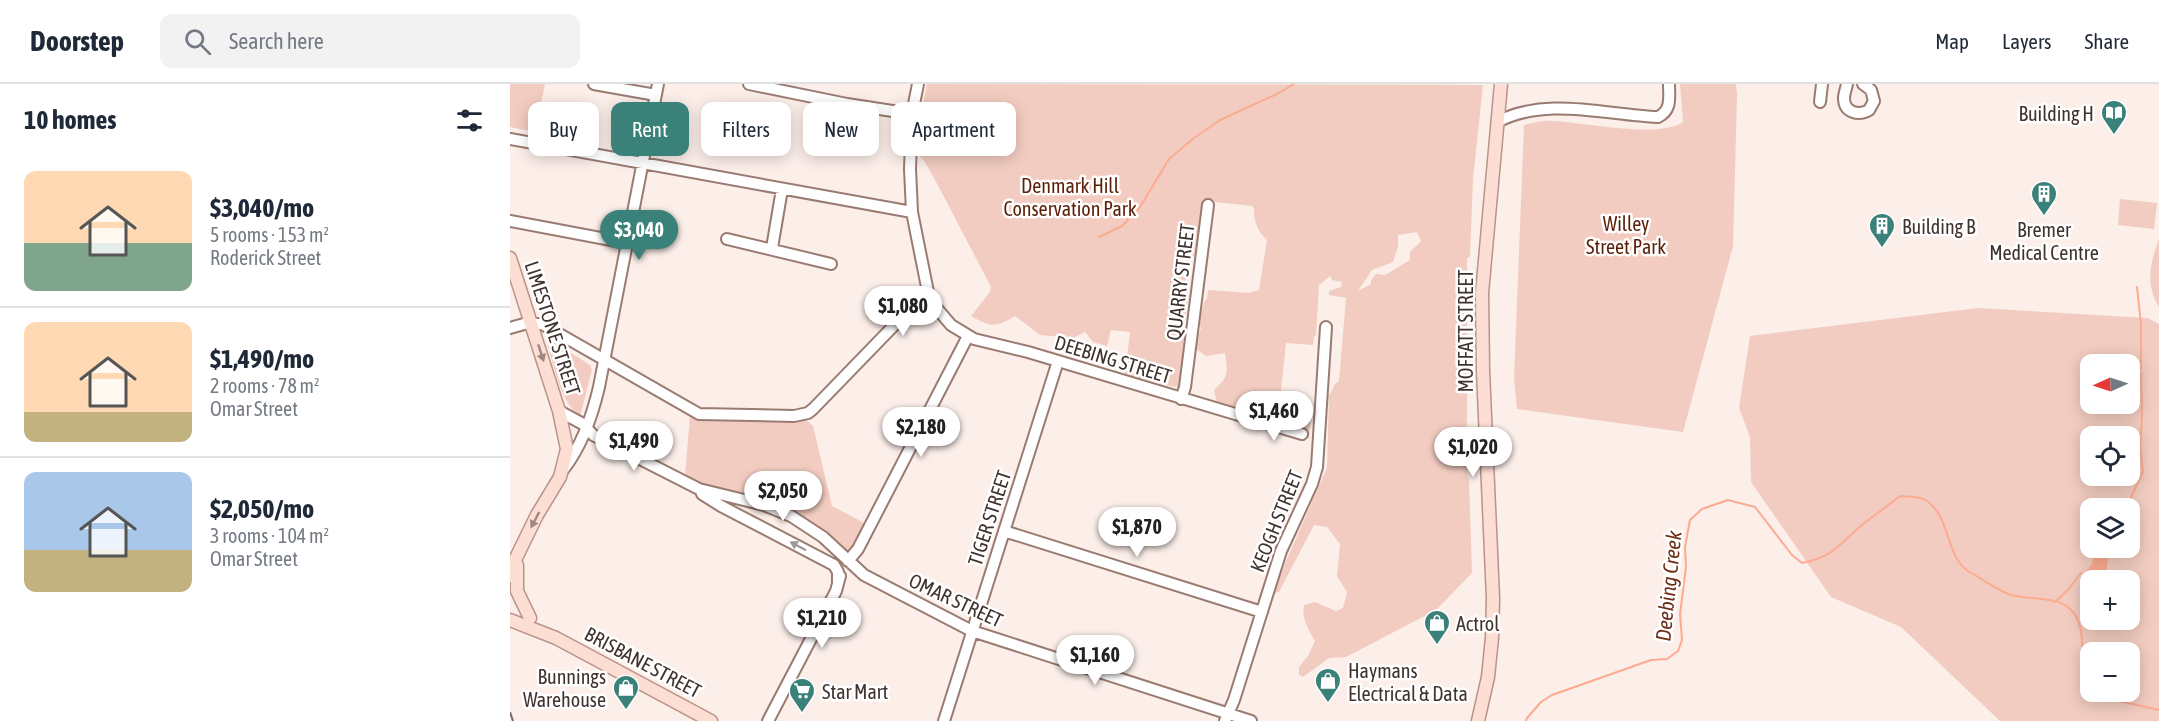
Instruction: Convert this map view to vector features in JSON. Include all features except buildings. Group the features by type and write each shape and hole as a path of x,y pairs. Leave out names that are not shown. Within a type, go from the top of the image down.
{"main road":[{"name":"MOFFATT STREET","path":"1478,721 1488,677 1493,598 1481,332 1483,264 1501,84"},
{"name":"LIMESTONE STREET","path":"510,258 559,411 567,446 562,471 514,556 510,576"},
{"path":"514,556 517,591 530,618"},
{"name":"BRISBANE STREET","path":"510,601 551,637"},
{"name":"BRISBANE STREET","path":"510,612 551,637 711,721"},
{"name":"BRISBANE STREET","path":"510,620 551,637"}],"street":[{"path":"562,471 571,460 587,429 605,360 657,90 594,84"},
{"path":"749,84 891,111"},
{"path":"914,102 918,84"},
{"path":"1497,122 1511,115 1546,108 1658,117 1668,107 1669,84"},
{"path":"1820,102 1822,84"},
{"path":"1850,86 1844,98 1846,105 1852,112 1862,114 1869,110 1874,101 1874,94 1866,85"},
{"path":"510,139 912,212"},
{"path":"510,328 531,323 542,324 699,414 801,415 813,409 909,310 929,296 912,212 912,156"},
{"path":"772,249 782,189"},
{"name":"QUARRY STREET","path":"1181,399 1185,387 1208,205"},
{"path":"510,221 627,243"},
{"path":"727,239 831,264"},
{"name":"DEEBING STREET","path":"929,296 951,325 968,336 1302,434"},
{"name":"KEOGH STREET","path":"1227,717 1281,551 1312,484 1317,467 1326,327"},
{"path":"768,721 968,336"},
{"name":"TIGER STREET","path":"945,721 1058,361"},
{"name":"OMAR STREET","path":"559,411 593,435 834,565 838,572 837,586"},
{"name":"OMAR STREET","path":"687,484 707,492 764,505 786,513 816,532 866,576 972,631 1227,717 1251,721"},
{"path":"1004,531 1262,612"}],"green space":[{"path":"510,84 545,84 541,102 528,102 528,131 510,127"},
{"name":"Denmark Hill Conservation Park","path":"927,84 1483,85 1473,179 1470,257 1467,258 1467,474 1472,573 1436,610 1346,657 1329,658 1303,677 1299,675 1299,667 1308,656 1315,641 1305,619 1304,605 1315,602 1336,611 1343,608 1347,592 1337,576 1340,544 1327,527 1314,525 1279,592 1275,593 1275,586 1327,468 1329,396 1339,381 1346,298 1329,295 1329,291 1341,287 1342,282 1332,280 1330,276 1319,285 1316,335 1313,345 1286,343 1279,409 1300,423 1305,414 1311,414 1309,439 1304,437 1302,431 1217,403 1214,390 1226,374 1225,353 1206,356 1196,349 1196,339 1201,329 1198,322 1208,290 1249,293 1259,290 1267,240 1257,226 1252,206 1206,201 1203,206 1199,244 1194,257 1189,262 1186,279 1188,299 1184,330 1186,348 1178,387 1135,381 1125,375 1130,332 1111,330 1107,346 1093,342 1085,332 1073,338 1040,335 1015,316 993,325 971,316 990,292 991,287 925,162 919,156 1016,156 1016,102 924,102","holes":["1417,232 1421,241 1410,252 1410,260 1385,275 1376,274 1371,284 1358,291 1372,270 1393,262 1398,247 1398,235"]},
{"name":"Willey Street Park","path":"1680,84 1736,84 1737,95 1733,246 1683,432 1517,409 1514,379 1524,125 1549,121 1639,129 1672,127 1683,122"},
{"path":"2120,199 2157,203 2154,229 2118,225"},
{"path":"2159,239 2159,307 2152,290 2150,273"},
{"path":"1978,308 2147,318 2159,324 2159,721 2000,721 1901,627 1831,597 1751,482 1750,437 1739,408 1750,336"},
{"path":"549,339 590,365 592,370 580,417 562,392 546,341"},
{"path":"690,416 703,420 805,419 813,426 832,506 866,524 853,548 842,549 817,525 786,507 761,498 711,488 685,476"}],"shaded area":[{"path":"2093,558 2108,558 2106,570 2088,570"}],"waterway":[{"path":"1099,237 1122,226 1140,207 1169,159 1194,138 1220,120 1294,84"},
{"path":"2137,287 2141,324 2141,369"},
{"path":"2131,498 2143,472 2140,448 2141,373"},
{"name":"Deebing Creek","path":"1526,721 1541,702 1552,695 1651,660 1667,659 1678,651 1682,640 1680,614 1686,567 1685,547 1690,520 1702,509 1728,500 1755,507 1792,555 1802,563 1829,553 1900,496 1924,499 1935,508 1955,556 1968,571 2008,594 2051,600 2067,606 2078,619 2082,642"},
{"path":"2055,602 2080,574"},
{"name":"Deebing Creek","path":"2123,702 2159,710"}],"railway":[{"path":"510,712 513,721"}],"place":[{"name":"Building H","path":"2114,136"},
{"name":"Bremer Medical Centre","path":"2044,217"},
{"name":"Building B","path":"1882,249"},
{"name":"Actrol","path":"1437,646"},
{"name":"Haymans Electrical & Data","path":"1328,704"},
{"name":"Bunnings Warehouse","path":"626,711"},
{"name":"Star Mart","path":"802,714"}]}
